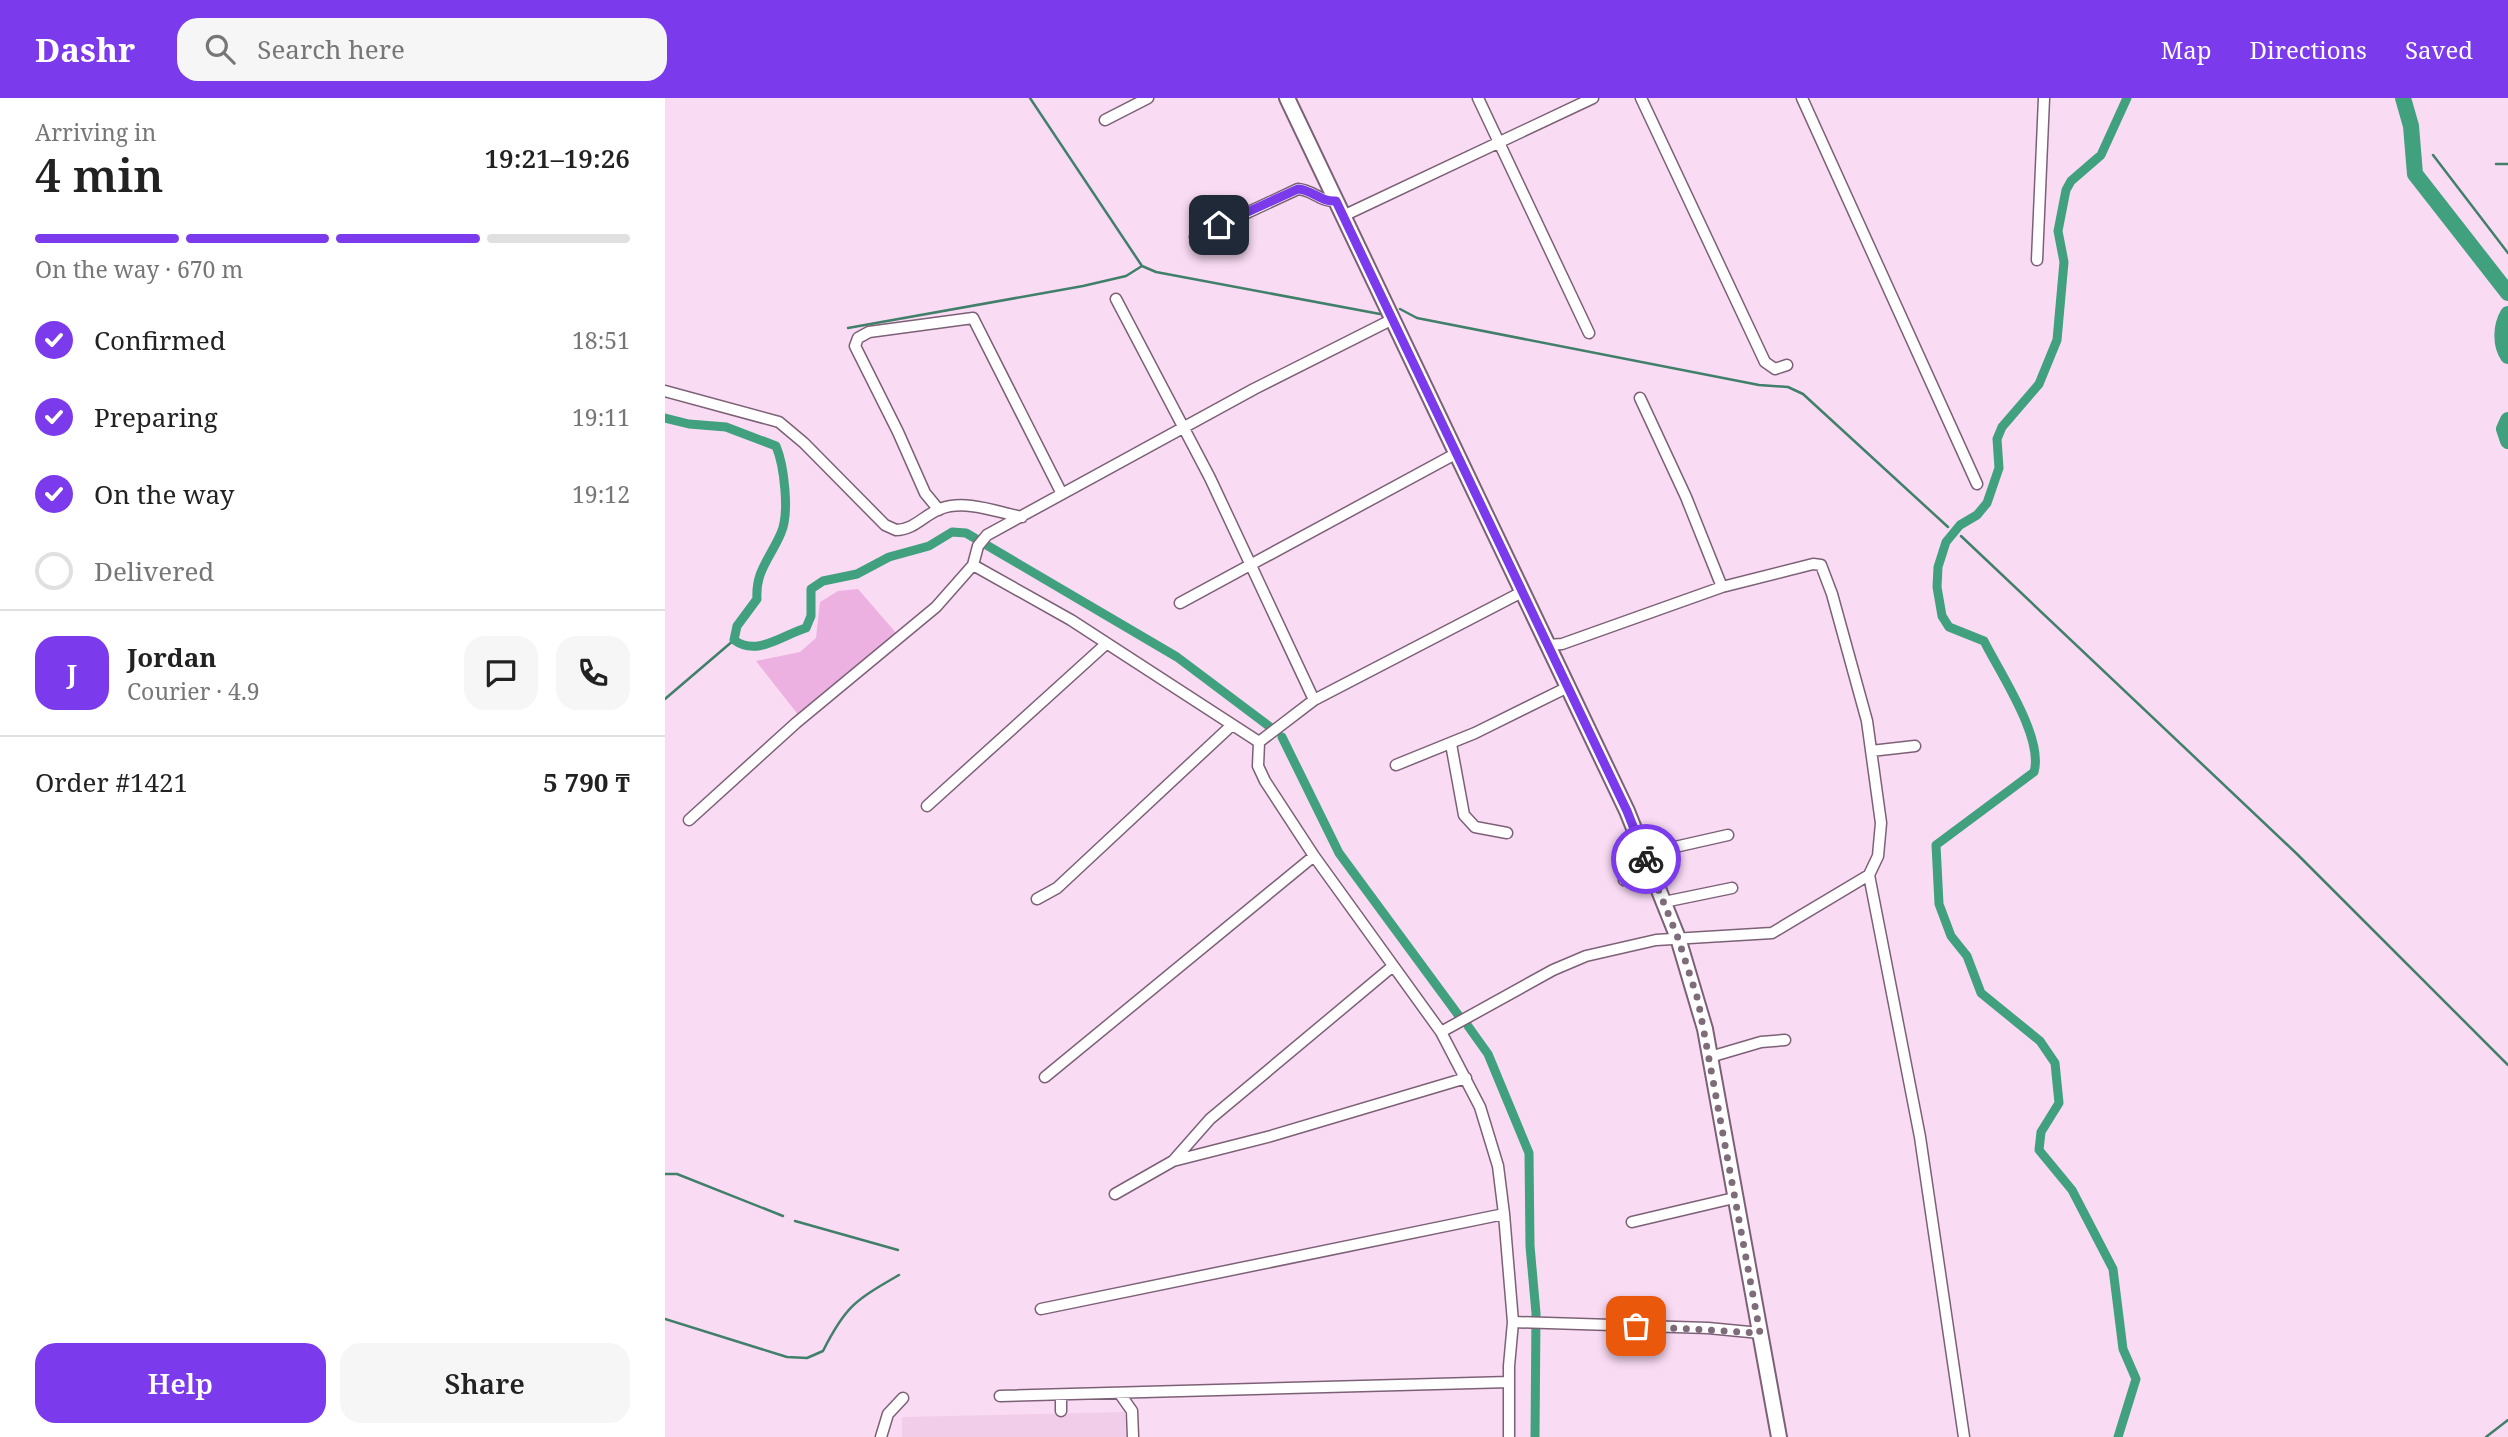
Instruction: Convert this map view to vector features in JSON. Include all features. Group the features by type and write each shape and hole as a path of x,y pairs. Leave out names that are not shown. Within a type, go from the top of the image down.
{"main road":[{"path":"1287,98 1568,687 1644,854 1678,938 1698,1000 1710,1057 1779,1437"}],"street":[{"path":"1105,120 1148,98"},
{"path":"1478,98 1589,334"},
{"path":"1343,216 1593,98"},
{"path":"1641,98 1765,362 1775,369 1787,365"},
{"path":"1802,98 1977,484"},
{"path":"2037,260 2044,98"},
{"path":"1195,237 1298,189 1307,190 1322,201 1336,201"},
{"path":"1116,299 1185,429 1314,700"},
{"path":"939,510 925,493 855,346 858,338 869,332 973,318 1062,494"},
{"path":"689,821 796,723 936,607 973,565 981,542 1062,494 1254,389 1392,319"},
{"path":"665,391 779,422 890,527 908,528 939,510 958,505 1022,517"},
{"path":"1640,398 1690,506 1723,587"},
{"path":"1180,603 1457,453"},
{"path":"1441,1032 1569,962 1640,942 1772,933 1869,875 1878,856 1881,823 1871,751 1850,657 1822,566 1813,564 1723,587 1574,640 1548,645"},
{"path":"973,565 1051,608 1259,742"},
{"path":"1259,742 1314,700 1522,592"},
{"path":"927,806 1106,644"},
{"path":"1396,765 1451,744 1568,687"},
{"path":"1037,899 1057,888 1232,725"},
{"path":"1259,742 1259,769 1314,856 1441,1032 1466,1078 1492,1144 1504,1214 1513,1322 1509,1437"},
{"path":"1451,744 1464,815 1475,827 1507,833"},
{"path":"1871,751 1915,746"},
{"path":"1644,854 1728,835"},
{"path":"1045,1077 1314,856"},
{"path":"1624,880 1651,870"},
{"path":"1869,875 1920,1138 1964,1437"},
{"path":"1664,902 1732,888"},
{"path":"1173,1161 1210,1119 1393,966"},
{"path":"1710,1057 1761,1042 1785,1040"},
{"path":"1115,1195 1173,1161 1271,1136 1466,1078"},
{"path":"1632,1222 1734,1198"},
{"path":"1041,1309 1504,1214"},
{"path":"1513,1322 1542,1321 1760,1333"},
{"path":"1000,1396 1509,1382"},
{"path":"1120,1394 1132,1410 1133,1437"},
{"path":"1061,1395 1061,1410"},
{"path":"881,1437 888,1414 903,1398"}],"shaded area":[{"path":"858,589 897,634 800,717 756,661 800,652 816,638 820,602 838,591"},
{"path":"1125,1412 1126,1437 902,1437 902,1417"}],"waterway":[{"path":"1030,98 1142,266 1156,272 1380,314"},
{"path":"2118,1437 2136,1379 2123,1349 2113,1269 2072,1190 2039,1150 2041,1132 2059,1103 2055,1063 2040,1041 1981,993 1967,956 1951,936 1939,904 1936,845 2034,772 2035,758 2027,724 1984,641 1949,627 1942,616 1937,587 1938,567 1946,542 1960,525 1977,515 1987,503 1999,468 1997,439 2002,427 2039,384 2057,340 2064,262 2058,231 2066,190 2071,181 2101,155 2127,98"},
{"path":"2403,98 2411,126 2415,174 2508,293"},
{"path":"2433,155 2508,253"},
{"path":"2496,164 2508,164"},
{"path":"848,328 1083,286 1126,276 1142,266"},
{"path":"1400,309 1417,318 1759,385 1788,387 1803,394 1948,527"},
{"path":"2508,314 2502,335 2508,356"},
{"path":"665,418 689,424 726,427 776,446 779,454 785,489 784,524 761,572 757,599 737,626 734,640 743,645 761,646 806,628 811,616 811,589 823,581 857,574 889,557 929,546 952,532 966,533 1177,657 1274,730"},
{"path":"2508,420 2504,429 2508,441"},
{"path":"1961,536 2297,854 2508,1065"},
{"path":"665,699 734,640"},
{"path":"1282,737 1339,853 1459,1016"},
{"path":"1468,1026 1488,1054 1529,1153 1530,1246 1536,1313 1535,1437"},
{"path":"665,1174 677,1174 783,1216"},
{"path":"795,1221 898,1250"},
{"path":"665,1319 787,1357 807,1358 823,1351 853,1305 899,1275"},
{"path":"2486,1437 2508,1420"}],"way so far":[{"path":"1636,1326 1760,1333 1705,1029 1678,938 1646,859"}],"route":[{"path":"1219,225 1298,189 1307,190 1322,201 1336,201 1627,811 1646,859"}]}
